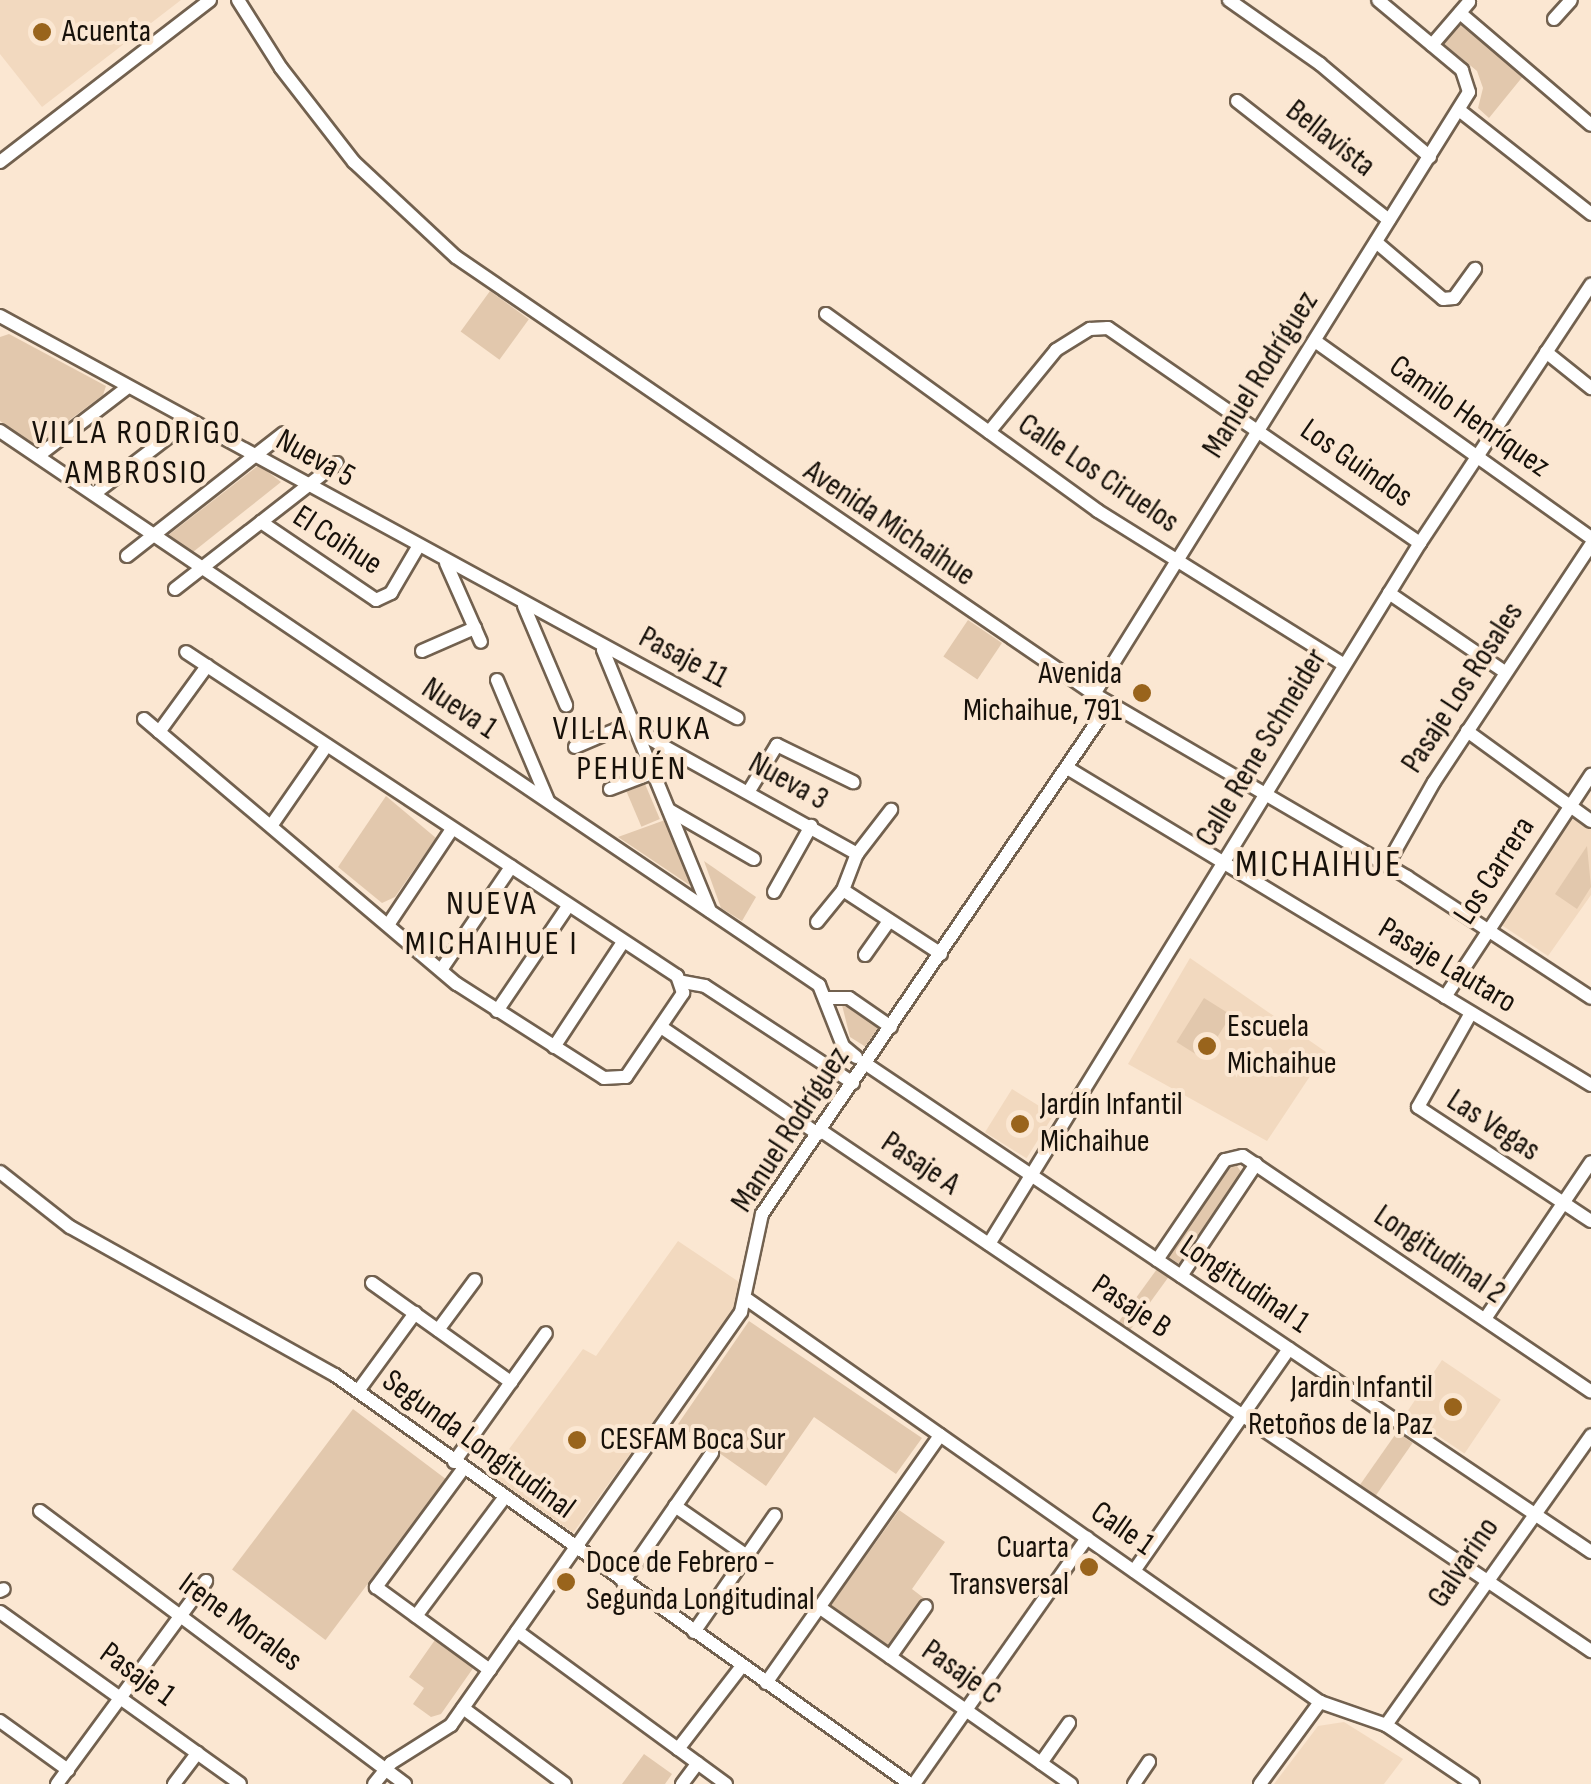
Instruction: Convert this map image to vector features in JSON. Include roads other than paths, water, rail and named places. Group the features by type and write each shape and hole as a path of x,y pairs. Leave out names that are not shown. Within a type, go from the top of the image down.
{"street":[{"path":"0,162 210,0"},
{"name":"Avenida Michaihue","path":"238,0 281,68 354,162 438,242 1094,694 1388,865 1591,998"},
{"path":"1229,0 1320,64 1430,157"},
{"path":"1554,18 1572,0"},
{"path":"1382,1 1432,45 1464,7 1591,124"},
{"name":"Manuel Rodríguez","path":"1094,694 1459,110 1470,82 1432,45"},
{"name":"Bellavista","path":"1237,101 1389,220"},
{"path":"1459,110 1591,214"},
{"path":"1376,242 1443,299 1454,298 1476,269"},
{"name":"Calle Rene Schneider","path":"989,1244 1034,1177 1344,664 1591,285"},
{"name":"Calle Los Ciruelos","path":"826,314 989,432 1178,560 1344,664"},
{"name":"Nueva 5","path":"1,318 603,650"},
{"name":"Los Guindos","path":"989,432 1051,355 1103,327 1420,543"},
{"name":"Camilo Henríquez","path":"1315,341 1591,538"},
{"path":"1546,352 1591,388"},
{"path":"38,456 128,387"},
{"path":"94,494 189,421"},
{"name":"Nueva 1","path":"0,430 818,986 827,998"},
{"path":"128,556 284,433"},
{"path":"175,589 337,463"},
{"name":"El Coihue","path":"261,522 376,600 391,593 418,547"},
{"name":"Pasaje Los Rosales","path":"1388,865 1467,731 1591,545"},
{"path":"446,563 481,642"},
{"path":"1389,593 1505,672"},
{"path":"524,606 566,705"},
{"path":"422,651 475,628"},
{"path":"603,650 711,913"},
{"name":"Pasaje 11","path":"603,650 736,718"},
{"path":"186,652 683,982 705,986 852,1083"},
{"path":"159,732 207,666"},
{"path":"497,680 549,804"},
{"name":"Manuel Rodríguez","path":"374,1784 385,1770 445,1732 748,1300 762,1214 852,1083 861,1060 892,1027 1110,704"},
{"path":"144,719 441,970 554,1047 618,1081 661,1027 683,982"},
{"path":"575,747 636,727"},
{"name":"Nueva 3","path":"636,727 858,854"},
{"path":"1467,731 1591,821"},
{"path":"749,791 779,744 853,782"},
{"path":"271,826 326,745"},
{"name":"Pasaje Lautaro","path":"1069,769 1591,1085"},
{"path":"610,790 654,772"},
{"name":"Los Carrera","path":"1445,996 1591,775"},
{"path":"669,810 754,859"},
{"path":"817,922 844,890 858,854 890,810"},
{"path":"774,892 811,826"},
{"path":"388,925 452,828"},
{"path":"441,970 510,867"},
{"path":"844,890 941,954"},
{"path":"497,1011 568,906"},
{"path":"865,955 889,920"},
{"path":"554,1047 623,942"},
{"path":"861,1060 843,1046 827,998 849,998 892,1027"},
{"name":"Las Vegas","path":"1472,1013 1418,1108 1591,1221"},
{"name":"Pasaje A","path":"661,1027 989,1244"},
{"name":"Longitudinal 1","path":"861,1060 1591,1552"},
{"path":"1157,1260 1225,1160 1239,1156 1256,1164 1181,1276"},
{"path":"1485,1319 1591,1162"},
{"name":"Longitudinal 2","path":"1256,1164 1591,1392"},
{"name":"Segunda Longitudinal","path":"0,1172 52,1216 358,1392 766,1682 892,1779 912,1784"},
{"name":"Pasaje B","path":"989,1244 1243,1415"},
{"path":"438,1330 475,1280"},
{"path":"372,1282 511,1382"},
{"name":"Calle 1","path":"748,1300 1320,1702 1386,1724 1473,1784"},
{"path":"358,1392 414,1313"},
{"path":"490,1670 376,1586 546,1333"},
{"path":"1134,1571 1289,1349"},
{"path":"1243,1415 1591,1650"},
{"path":"766,1682 940,1434"},
{"name":"Galvarino","path":"1386,1724 1532,1512 1591,1436"},
{"path":"622,1582 712,1453"},
{"path":"416,1616 504,1498"},
{"path":"676,1506 747,1556"},
{"name":"Irene Morales","path":"40,1510 405,1784"},
{"path":"694,1632 776,1514"},
{"path":"912,1784 1087,1538"},
{"path":"57,1784 206,1580"},
{"path":"890,1657 926,1606"},
{"name":"Pasaje C","path":"818,1607 1071,1784"},
{"name":"Pasaje 1","path":"0,1612 240,1784"},
{"path":"517,1631 726,1784"},
{"path":"678,1749 742,1666"},
{"path":"1260,1784 1320,1702"},
{"path":"463,1708 565,1784"},
{"path":"0,1721 68,1770"},
{"path":"1041,1763 1069,1723"},
{"path":"174,1784 197,1753"},
{"path":"1134,1784 1149,1762"},
{"path":"682,1784 698,1763"}],"place":[{"name":"Acuenta","path":"42,32"},
{"name":"Avenida Michaihue, 791","path":"1142,693"},
{"name":"Escuela Michaihue","path":"1207,1046"},
{"name":"Jardín Infantil Michaihue","path":"1020,1124"},
{"name":"Jardin Infantil Retoños de la Paz","path":"1453,1407"},
{"name":"CESFAM Boca Sur","path":"577,1440"},
{"name":"Cuarta Transversal","path":"1089,1567"},
{"name":"Doce de Febrero - Segunda Longitudinal","path":"566,1582"}],"district":[{"name":"VILLA RODRIGO AMBROSIO","path":"137,453"},
{"name":"VILLA RUKA PEHUÉN","path":"632,749"},
{"name":"MICHAIHUE","path":"1319,865"},
{"name":"NUEVA MICHAIHUE I","path":"492,924"}]}
